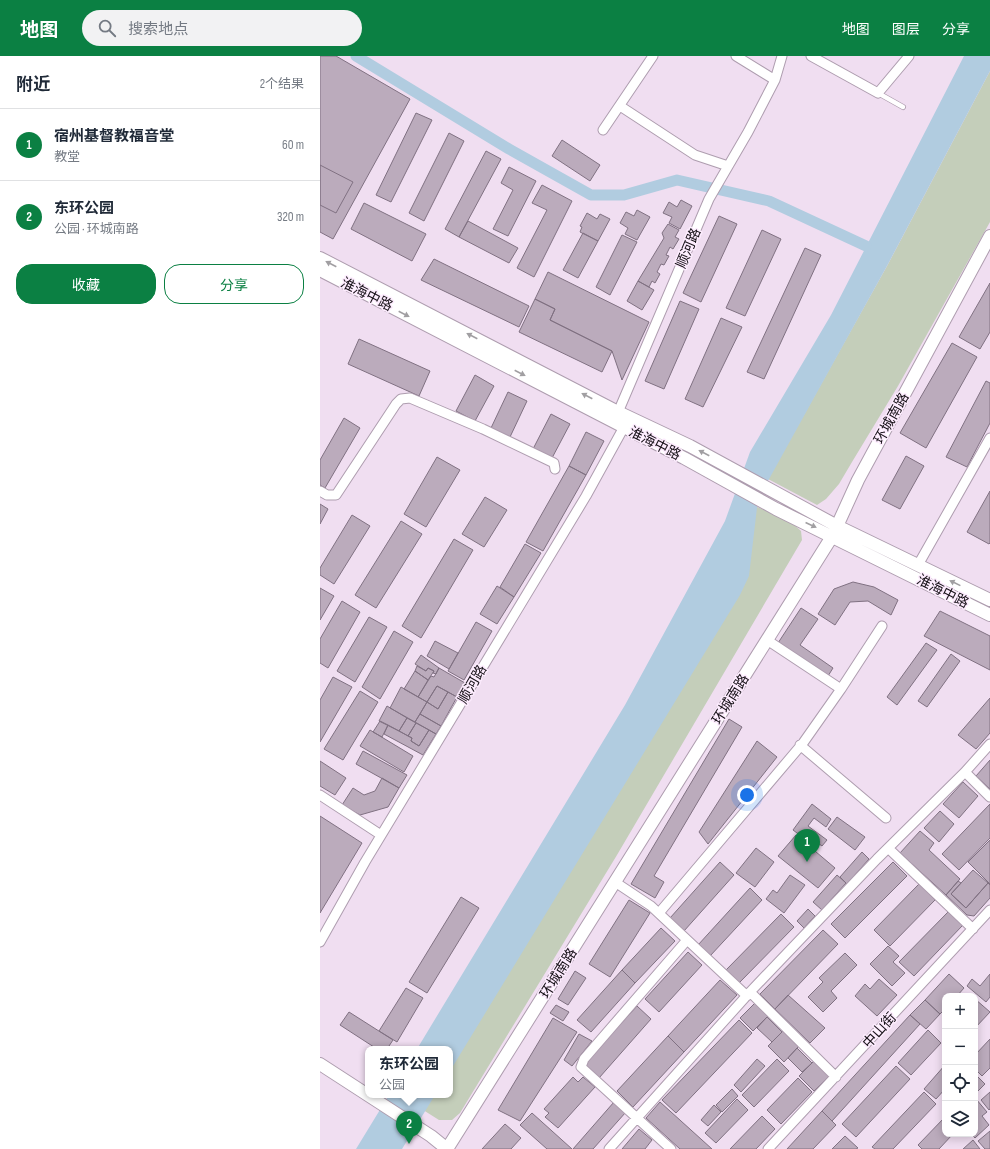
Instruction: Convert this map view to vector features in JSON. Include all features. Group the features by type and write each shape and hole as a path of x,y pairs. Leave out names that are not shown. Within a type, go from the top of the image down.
{"main road":[{"name":"环城南路","path":"447,1149 835,531 858,480 990,236"},
{"name":"淮海中路","path":"320,258 619,420 776,509 918,565 990,600"},
{"name":"淮海中路","path":"320,270 619,420 690,446 786,499 835,531 990,616"},
{"path":"320,1064 365,1095"},
{"path":"370,1098 431,1136 447,1149"}],"street":[{"path":"603,130 653,56"},
{"path":"736,56 775,80"},
{"name":"顺河路","path":"320,942 381,835 582,503 619,420 708,199 748,132 775,80 782,56"},
{"path":"811,56 878,93 909,56"},
{"path":"620,106 696,155 727,168"},
{"path":"320,491 327,495 336,495 396,404 401,399 410,398 483,429 554,463 555,469"},
{"path":"918,565 990,438"},
{"path":"659,913 800,745 841,690 882,626"},
{"path":"767,640 841,690"},
{"path":"608,1149 748,994 888,848 965,772 990,744"},
{"path":"800,745 886,818"},
{"path":"965,772 990,797"},
{"path":"320,795 381,835"},
{"path":"888,848 973,929"},
{"path":"615,882 659,913 836,1077"},
{"name":"中山街","path":"768,1149 990,910"},
{"path":"671,1149 581,1067 584,1059 687,940"}],"lane":[{"path":"878,93 902,107"}],"green space":[{"path":"990,71 990,222 898,386 839,484 826,499 817,505 768,479 887,266"},
{"path":"755,506 789,520 801,531 802,540 617,855 460,1113 452,1120 439,1120 420,1108 426,1098 453,1098 453,1054"}],"water":[{"path":"964,56 990,56 990,71 887,266 758,499 749,576 740,595 453,1066 453,1046 419,1046 625,705 725,521 750,452 831,315"},
{"path":"387,1098 433,1098 402,1149 356,1149"}],"building":[{"path":"320,56 336,56 410,99 333,239 320,232"},
{"path":"416,113 432,120 391,202 376,195"},
{"path":"449,133 464,141 424,221 409,213"},
{"path":"562,140 600,165 590,181 552,156"},
{"path":"486,151 501,159 459,237 445,229"},
{"path":"320,165 353,182 336,213 320,205"},
{"path":"509,167 536,181 508,236 493,229 513,190 501,183"},
{"path":"542,185 572,201 534,277 517,268 547,210 532,203"},
{"path":"681,200 692,206 680,229 669,223 672,217 663,213 669,202 677,207"},
{"path":"364,203 426,234 412,261 351,229"},
{"path":"637,210 650,217 637,240 625,234 628,228 620,223 626,212 634,216"},
{"path":"587,213 597,219 600,214 610,219 598,241 580,232 582,227 580,226"},
{"path":"719,216 737,224 701,302 683,293"},
{"path":"468,221 518,248 509,263 459,237"},
{"path":"668,224 679,230 675,237 679,239 673,249 670,247 666,255 669,256 664,265 661,264 657,272 660,274 655,283 652,281 649,287 638,281 664,238 662,233"},
{"path":"762,230 781,239 745,316 726,308"},
{"path":"583,233 598,241 578,278 563,270"},
{"path":"622,235 637,242 610,295 596,287"},
{"path":"805,248 821,255 764,379 747,372"},
{"path":"434,259 529,306 519,327 421,280"},
{"path":"548,272 649,322 622,380 612,351 550,320 555,309 535,299"},
{"path":"638,281 654,290 642,310 627,301"},
{"path":"990,283 990,332 980,349 959,337"},
{"path":"535,299 555,309 550,320 612,351 602,372 519,332"},
{"path":"680,301 699,309 664,389 645,381"},
{"path":"721,318 742,327 703,407 685,399"},
{"path":"359,339 430,371 419,396 348,364"},
{"path":"952,343 977,357 926,448 900,433"},
{"path":"475,375 494,386 475,421 456,411"},
{"path":"986,381 990,383 990,423 967,467 946,457"},
{"path":"508,392 527,401 510,437 491,428"},
{"path":"551,414 570,424 552,458 533,449"},
{"path":"344,418 360,428 325,488 320,485 320,460"},
{"path":"586,432 604,441 586,475 569,466"},
{"path":"906,456 924,466 900,509 882,500"},
{"path":"437,457 460,470 426,527 404,514"},
{"path":"569,466 586,475 543,551 526,542"},
{"path":"990,491 990,543 989,544 967,532"},
{"path":"485,497 507,510 484,547 462,534"},
{"path":"320,504 328,509 320,524"},
{"path":"352,515 370,526 334,584 320,575 320,568"},
{"path":"401,521 422,534 376,608 355,595"},
{"path":"454,539 473,550 421,638 402,626"},
{"path":"525,544 541,553 514,597 500,587"},
{"path":"853,582 874,587 898,600 891,615 868,601 850,602 835,625 818,614 834,589"},
{"path":"497,586 514,597 497,624 480,614"},
{"path":"320,588 334,596 320,620"},
{"path":"342,601 360,612 328,668 320,663 320,639"},
{"path":"801,608 818,619 800,645 833,668 828,676 778,643"},
{"path":"940,611 990,636 990,670 924,636"},
{"path":"369,617 387,627 355,682 337,671"},
{"path":"476,622 492,631 464,680 448,671"},
{"path":"394,631 413,642 380,699 362,687"},
{"path":"435,641 458,653 449,669 427,656"},
{"path":"926,643 937,650 897,705 887,697"},
{"path":"951,654 960,661 927,707 918,701"},
{"path":"421,655 439,668 436,674 428,668 426,671 415,664"},
{"path":"417,666 426,671 428,668 434,671 428,680 415,671"},
{"path":"439,668 465,683 457,697 437,686 427,702 418,697 431,676 434,677"},
{"path":"415,671 428,680 418,697 404,689"},
{"path":"333,677 352,687 320,742 320,700"},
{"path":"437,686 448,692 438,709 427,702"},
{"path":"401,687 427,702 415,722 390,708"},
{"path":"360,691 378,702 343,760 324,749"},
{"path":"448,692 457,697 441,726 420,714 427,702 438,709"},
{"path":"990,698 990,733 976,749 958,735"},
{"path":"387,706 407,718 399,731 379,721"},
{"path":"420,714 441,726 436,734 415,722"},
{"path":"407,718 416,723 408,736 399,731"},
{"path":"729,719 742,727 654,876 664,882 655,898 631,884"},
{"path":"380,721 388,725 382,737 373,732"},
{"path":"416,723 429,730 419,746 411,741 412,738 408,736"},
{"path":"388,725 412,738 411,741 419,746 429,730 436,734 423,755 384,734"},
{"path":"370,730 413,756 404,772 360,746"},
{"path":"757,741 777,757 708,844 699,832"},
{"path":"363,751 407,775 399,788 356,764"},
{"path":"990,760 990,789 976,776"},
{"path":"320,761 346,778 335,795 320,786"},
{"path":"382,778 399,788 388,807 360,815 342,805 353,788 364,795 375,791"},
{"path":"963,782 978,796 959,818 943,804"},
{"path":"812,804 831,819 826,827 814,818 808,826 827,840 822,846 804,833 801,836 793,830"},
{"path":"990,804 990,838 959,870 942,854"},
{"path":"940,811 954,824 939,842 924,828"},
{"path":"320,816 362,843 320,913"},
{"path":"837,817 865,837 855,850 828,829"},
{"path":"920,831 934,843 929,850 960,879 946,895 900,853"},
{"path":"796,835 835,868 818,888 778,856"},
{"path":"990,840 990,884 968,862"},
{"path":"756,848 774,862 755,887 736,873"},
{"path":"862,852 869,859 847,884 840,877"},
{"path":"720,862 734,875 684,931 670,918"},
{"path":"893,862 907,876 845,938 831,924"},
{"path":"973,870 988,883 966,908 951,894"},
{"path":"790,875 805,885 784,913 766,899 773,890 777,893"},
{"path":"837,875 846,883 822,910 813,902"},
{"path":"958,881 961,883 951,894 966,908 988,883 990,885 990,898 974,916 967,915 946,895"},
{"path":"919,884 935,900 890,946 874,930"},
{"path":"750,888 762,900 710,956 698,945"},
{"path":"461,897 479,908 427,993 409,982"},
{"path":"629,900 650,913 610,977 589,964"},
{"path":"808,909 815,916 804,928 797,921"},
{"path":"949,911 963,925 914,976 899,962"},
{"path":"781,914 794,927 739,983 726,970"},
{"path":"661,928 675,941 635,983 622,970"},
{"path":"823,930 838,944 775,1009 760,994"},
{"path":"888,946 899,956 893,962 905,973 892,986 870,964"},
{"path":"688,952 702,965 659,1012 645,999"},
{"path":"845,953 857,965 831,991 837,998 823,1012 808,997 823,982 819,978"},
{"path":"622,970 635,983 591,1032 577,1020"},
{"path":"575,971 586,978 568,1005 558,999"},
{"path":"949,974 964,988 960,993 942,993 942,1012 940,1014 925,1000"},
{"path":"990,974 990,997 986,1002 978,995 978,993 975,993 967,986 972,979 980,986"},
{"path":"879,979 897,995 877,1016 855,996 865,984 870,989"},
{"path":"720,980 737,995 684,1052 668,1036"},
{"path":"406,988 423,998 397,1042 379,1031"},
{"path":"788,995 825,1028 810,1043 775,1009"},
{"path":"925,1000 940,1014 926,1029 910,1015"},
{"path":"978,1002 990,1012 978,1025"},
{"path":"755,1003 768,1016 753,1031 740,1018"},
{"path":"556,1005 569,1012 563,1021 550,1013"},
{"path":"637,1006 651,1019 599,1078 583,1065"},
{"path":"349,1012 393,1040 389,1046 372,1046 340,1025"},
{"path":"910,1015 920,1024 832,1121 822,1111"},
{"path":"767,1017 782,1032 772,1042 757,1028"},
{"path":"553,1018 577,1032 520,1121 498,1110"},
{"path":"739,1020 752,1033 676,1113 662,1100"},
{"path":"928,1030 941,1043 911,1075 898,1063"},
{"path":"783,1031 799,1046 784,1062 768,1046"},
{"path":"579,1034 592,1041 572,1066 564,1060"},
{"path":"668,1036 684,1052 633,1107 617,1091"},
{"path":"990,1039 990,1068 982,1076 978,1072 978,1052"},
{"path":"797,1048 812,1063 802,1072 788,1058"},
{"path":"757,1059 765,1066 741,1092 734,1085"},
{"path":"777,1059 789,1071 754,1107 742,1095"},
{"path":"814,1061 829,1076 814,1091 799,1076"},
{"path":"896,1066 910,1079 856,1137 842,1124"},
{"path":"942,1068 942,1092 936,1099 924,1089"},
{"path":"573,1077 578,1082 583,1077 595,1087 558,1128 545,1117 549,1113 544,1109"},
{"path":"978,1077 985,1084 978,1091"},
{"path":"798,1078 812,1092 781,1124 767,1110"},
{"path":"732,1089 738,1096 722,1112 716,1105"},
{"path":"924,1092 936,1104 893,1149 875,1149 872,1147"},
{"path":"990,1092 990,1109 989,1110 981,1100"},
{"path":"737,1099 748,1110 716,1143 705,1133"},
{"path":"978,1101 987,1112 982,1116 989,1125 978,1135"},
{"path":"614,1102 626,1112 593,1149 573,1149"},
{"path":"660,1102 712,1149 680,1149 646,1118"},
{"path":"714,1105 721,1112 708,1126 701,1120"},
{"path":"822,1111 836,1125 813,1149 787,1149"},
{"path":"532,1113 572,1149 547,1149 520,1125"},
{"path":"762,1116 775,1129 756,1149 730,1149"},
{"path":"942,1120 942,1137 950,1137 939,1149 922,1149 918,1145"},
{"path":"505,1124 521,1138 511,1149 482,1149"},
{"path":"639,1129 652,1140 645,1149 622,1149"},
{"path":"990,1131 990,1149 985,1149 978,1141"},
{"path":"845,1136 858,1148 832,1149"},
{"path":"973,1140 980,1149 963,1149"}],"waterway":[{"path":"356,56 509,149 591,195 624,195 677,180 769,201 866,246"}],"place":[{"name":"宿州基督教福音堂","path":"807,862"},
{"name":"东环公园","path":"409,1144"}]}
